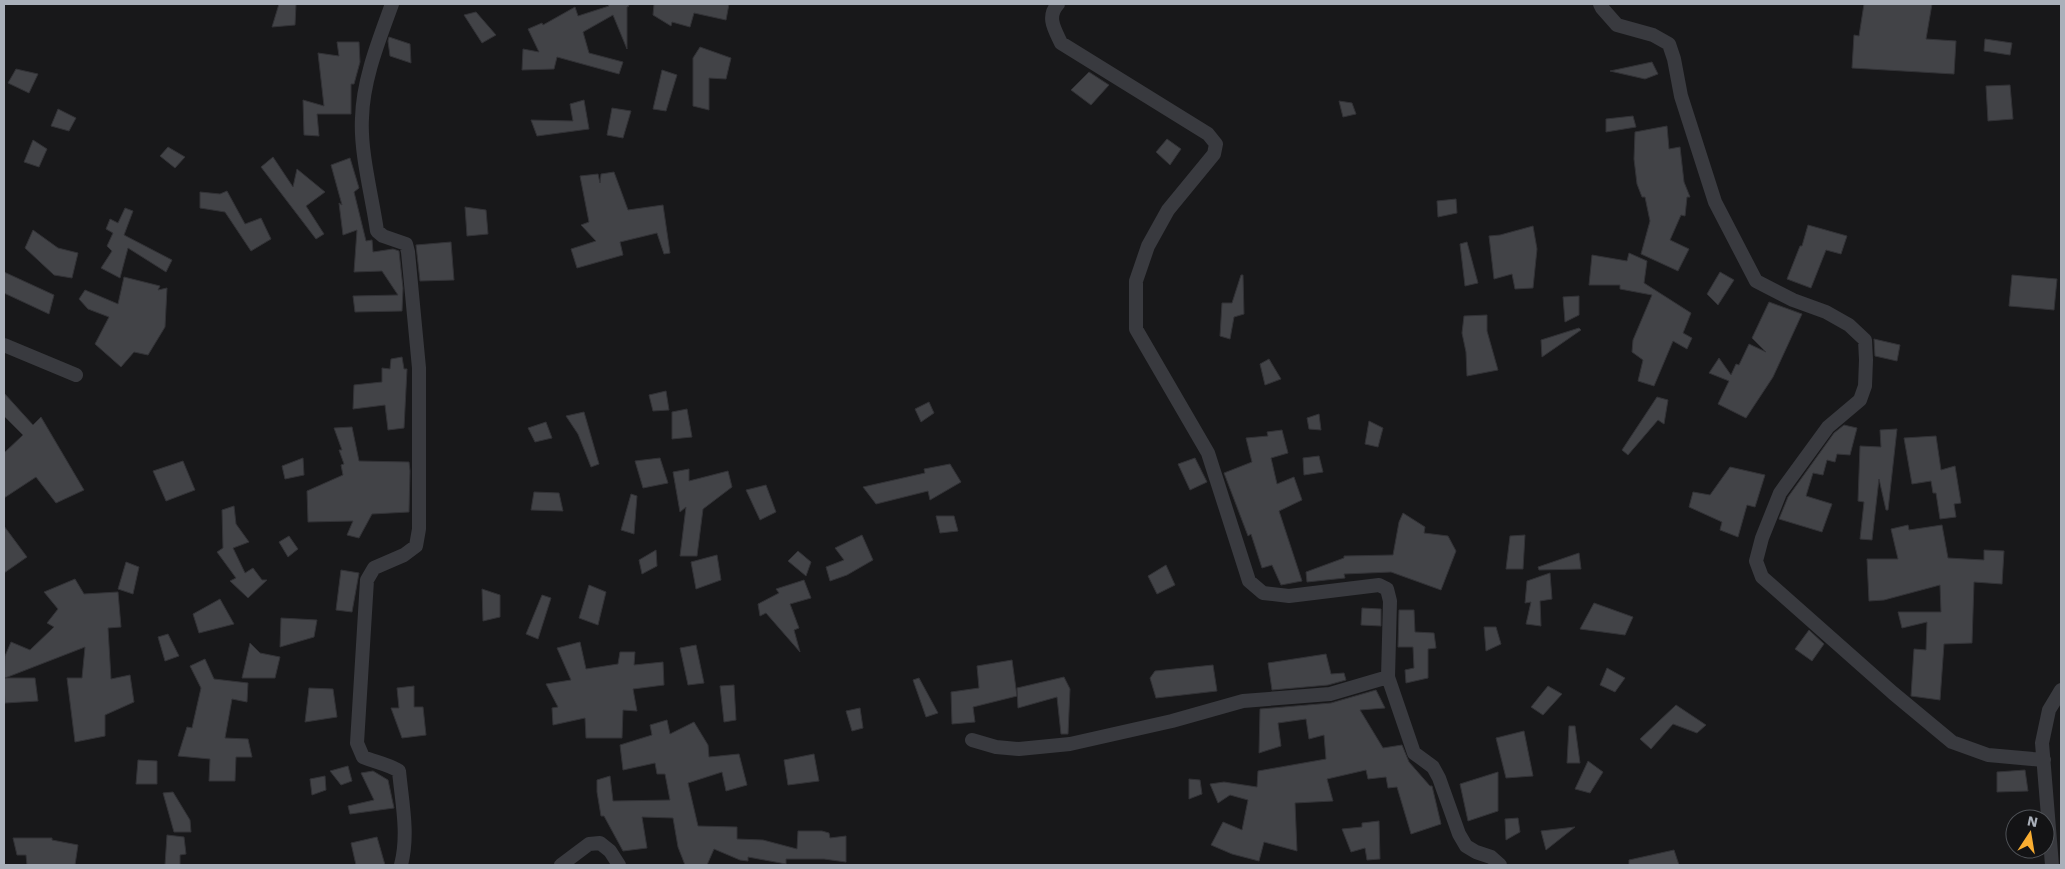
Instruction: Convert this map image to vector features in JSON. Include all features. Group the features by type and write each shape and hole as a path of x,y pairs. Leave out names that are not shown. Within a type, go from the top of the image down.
{"street":[{"path":"392,4 365,88 362,119 377,231 383,236 406,244 408,252 419,368 419,528 416,546 404,555 374,568 367,580 357,743 363,757 391,766 399,771 405,830 405,846 401,865"},
{"path":"1058,4 1053,9 1052,24 1061,43 1208,134 1216,144 1214,154 1168,210 1148,246 1136,281 1136,329 1208,453 1249,582 1263,593 1290,596 1379,585 1387,588 1390,601 1388,677 1414,753 1433,767 1439,778 1459,834 1466,846 1476,852 1492,857 1500,865"},
{"path":"1600,4 1617,25 1653,35 1669,44 1674,59 1680,96 1715,202 1756,281 1793,300 1826,312 1849,325 1864,340 1866,360 1865,386 1860,400 1828,427 1780,493 1762,538 1756,561 1762,577 1893,693 1952,742 1988,755 2044,760"},
{"path":"4,345 76,375"},
{"path":"972,740 996,747 1019,749 1070,744 1172,721 1243,701 1330,694 1388,677"},
{"path":"2052,865 2042,743 2049,710 2061,690"},
{"path":"561,865 588,844 600,843 610,851 619,865"}],"building":[{"path":"279,4 296,4 295,25 272,27"},
{"path":"608,4 628,4 629,6 627,7 627,49 613,15 583,32 589,53 623,62 619,74 557,57 554,69 522,70 523,49 539,52 528,29 542,23 543,25 575,7 578,16 609,6"},
{"path":"654,4 729,4 726,20 694,13 690,27 672,22 671,26 653,15"},
{"path":"1864,4 1932,4 1926,39 1956,41 1954,74 1852,68 1854,35 1859,36"},
{"path":"476,12 496,35 482,43 464,15"},
{"path":"389,37 410,44 411,63 390,56"},
{"path":"1985,39 2012,43 2010,55 1984,51"},
{"path":"337,42 359,42 360,62 354,84 351,84 351,114 317,114 319,136 304,135 303,100 324,106 318,53 339,56"},
{"path":"700,47 731,58 726,79 709,78 709,110 693,106 693,58"},
{"path":"1652,62 1658,74 1645,79 1610,71"},
{"path":"16,69 38,74 29,93 8,83"},
{"path":"662,70 677,75 666,111 653,109"},
{"path":"1089,72 1109,85 1091,105 1071,90"},
{"path":"2010,85 2013,119 1988,121 1986,86"},
{"path":"584,100 589,129 537,136 531,120 573,121 570,104"},
{"path":"1339,101 1352,103 1356,114 1343,117"},
{"path":"612,108 631,111 623,138 607,135"},
{"path":"58,109 76,118 69,131 51,126"},
{"path":"1633,116 1636,127 1606,132 1606,119"},
{"path":"1667,126 1669,149 1680,147 1684,182 1690,197 1687,197 1685,216 1681,215 1670,240 1689,249 1678,271 1641,254 1650,221 1645,197 1642,197 1637,184 1634,159 1635,132"},
{"path":"1167,139 1181,149 1170,165 1156,152"},
{"path":"33,140 47,149 39,167 24,162"},
{"path":"168,147 185,157 175,168 160,156"},
{"path":"273,157 293,187 297,169 325,192 306,206 324,234 316,239 261,167"},
{"path":"350,158 359,188 354,192 366,241 372,240 373,252 393,249 399,251 403,288 402,311 355,312 353,296 398,295 382,271 354,272 357,230 343,235 339,203 342,205 331,165"},
{"path":"614,172 628,210 663,205 670,253 664,254 657,233 620,242 623,255 577,268 571,249 596,241 581,225 589,222 580,176 598,174 600,183 601,174"},
{"path":"227,191 245,224 261,218 271,239 251,251 225,212 200,208 200,192 220,194"},
{"path":"1456,199 1457,213 1438,217 1437,201"},
{"path":"465,207 486,210 488,234 467,236"},
{"path":"125,208 133,211 124,235 172,260 166,272 128,248 120,278 101,268 112,251 107,246 113,233 106,229 110,219 118,223"},
{"path":"1808,225 1847,236 1841,254 1826,250 1811,288 1787,279 1800,246 1802,246"},
{"path":"1533,226 1537,249 1533,288 1515,289 1512,274 1494,279 1489,236"},
{"path":"33,230 58,248 78,253 72,278 54,275 25,248"},
{"path":"451,242 454,280 420,281 416,245"},
{"path":"1467,242 1478,283 1465,286 1460,244"},
{"path":"1629,253 1647,261 1644,283 1691,313 1683,333 1692,338 1687,349 1673,341 1654,386 1638,381 1643,360 1632,352 1633,340 1652,295 1620,289 1620,285 1589,285 1592,255 1627,261"},
{"path":"4,272 54,295 49,314 4,293"},
{"path":"1720,272 1734,280 1718,305 1707,294"},
{"path":"1241,275 1243,275 1244,314 1234,317 1230,339 1220,336 1222,303 1232,303"},
{"path":"2012,275 2057,279 2054,310 2009,306"},
{"path":"124,277 160,286 158,290 167,288 165,327 148,355 134,352 121,367 95,344 109,317 88,309 79,299 85,290 118,304"},
{"path":"1579,296 1579,315 1565,322 1563,297"},
{"path":"1769,302 1802,314 1773,377 1746,418 1718,404 1729,381 1709,373 1719,358 1731,375 1736,364 1739,365 1749,344 1766,352 1752,338"},
{"path":"1487,315 1487,331 1498,370 1467,376 1466,352 1462,333 1464,316"},
{"path":"1579,328 1581,330 1542,357 1541,340"},
{"path":"1874,339 1900,345 1897,361 1875,356"},
{"path":"402,357 404,369 407,369 404,428 388,430 385,405 353,409 354,385 382,382 382,368 390,369 391,359"},
{"path":"1269,359 1281,379 1265,385 1260,364"},
{"path":"666,391 669,410 653,411 649,395"},
{"path":"4,393 33,425 41,417 84,490 56,503 36,477 4,498 4,453 23,435 4,416"},
{"path":"1657,397 1668,400 1664,424 1658,420 1628,455 1622,450"},
{"path":"929,402 934,413 921,422 915,409"},
{"path":"687,409 692,437 672,439 672,412"},
{"path":"584,412 599,464 591,467 578,434 566,416"},
{"path":"1319,414 1321,430 1309,429 1307,418"},
{"path":"1369,421 1383,428 1378,447 1365,444"},
{"path":"546,422 552,438 535,442 528,428"},
{"path":"1844,425 1857,428 1850,455 1837,454 1835,462 1827,460 1823,475 1813,473 1806,496 1832,504 1822,532 1779,519 1788,497 1834,433"},
{"path":"352,427 359,461 409,462 410,471 409,512 372,514 359,538 347,535 353,521 308,522 307,491 343,475 341,465 344,464 339,450 342,450 334,428"},
{"path":"1897,429 1888,510 1886,510 1879,479 1872,540 1860,539 1864,502 1858,501 1860,446 1881,447 1880,430"},
{"path":"1282,430 1288,453 1271,458 1277,484 1294,477 1302,500 1279,511 1302,581 1281,585 1272,565 1262,568 1251,534 1248,536 1224,473 1252,462 1246,438 1268,436 1267,432"},
{"path":"1936,436 1941,470 1955,466 1961,503 1954,504 1956,517 1940,519 1936,493 1933,493 1931,481 1912,484 1904,438"},
{"path":"1319,456 1323,472 1304,475 1303,458"},
{"path":"303,458 304,475 285,479 282,466"},
{"path":"660,458 668,483 643,488 635,461"},
{"path":"1195,458 1207,482 1190,490 1178,464"},
{"path":"183,461 195,490 166,501 153,471"},
{"path":"950,464 961,482 930,500 928,491 876,504 863,487 925,473 924,469"},
{"path":"1730,467 1765,475 1755,507 1747,505 1738,537 1720,530 1722,522 1689,507 1693,492 1710,495"},
{"path":"689,469 689,481 728,471 732,487 703,509 697,556 680,556 686,507 680,512 673,472"},
{"path":"766,485 776,512 760,520 746,490"},
{"path":"534,492 559,493 563,511 531,510"},
{"path":"631,494 637,496 634,534 621,530"},
{"path":"234,506 236,524 249,542 233,548 245,573 253,568 262,580 267,580 248,598 230,581 236,578 217,552 223,548 222,510"},
{"path":"1403,513 1425,527 1424,533 1448,536 1456,551 1441,590 1391,572 1344,574 1345,578 1307,582 1306,572 1344,558 1344,556 1393,555 1399,522"},
{"path":"936,516 954,516 958,531 940,533"},
{"path":"1908,525 1909,530 1942,525 1948,558 1984,560 1984,550 2004,551 2002,584 1974,582 1972,643 1944,644 1940,700 1911,696 1914,649 1926,650 1927,622 1902,628 1898,612 1941,612 1940,585 1884,600 1869,601 1867,559 1898,559 1891,529"},
{"path":"4,526 27,557 4,573"},
{"path":"862,535 873,560 847,575 830,581 826,567 844,560 835,548"},
{"path":"1525,535 1523,569 1506,569 1510,536"},
{"path":"289,536 298,549 288,557 279,542"},
{"path":"656,550 657,566 642,574 639,560"},
{"path":"798,551 811,562 806,576 788,561"},
{"path":"1579,553 1581,569 1539,570 1538,567"},
{"path":"717,555 721,580 696,589 691,562"},
{"path":"126,562 139,567 133,594 118,589"},
{"path":"1166,565 1175,585 1157,594 1148,576"},
{"path":"341,570 359,573 352,612 336,610"},
{"path":"1550,573 1552,599 1540,601 1541,626 1526,624 1531,602 1525,603 1527,581"},
{"path":"75,579 84,594 118,592 121,627 108,628 111,679 130,675 134,702 105,715 105,736 75,742 67,678 82,678 85,647 5,678 35,678 38,701 5,703 4,687 5,656 11,642 30,650 54,627 47,623 58,609 44,592"},
{"path":"804,580 811,598 790,604 799,628 794,630 800,652 766,613 760,616 758,604 779,593 776,589"},
{"path":"589,585 606,592 598,625 579,618"},
{"path":"482,589 500,595 500,617 483,621"},
{"path":"542,595 551,598 538,639 526,634"},
{"path":"220,599 234,624 199,633 193,614"},
{"path":"1594,603 1633,617 1625,635 1580,629"},
{"path":"1362,608 1381,609 1381,626 1361,625"},
{"path":"1399,610 1414,610 1415,632 1434,633 1436,648 1428,649 1428,678 1406,683 1405,670 1414,668 1413,647 1398,647"},
{"path":"281,618 317,620 314,637 280,647"},
{"path":"1484,627 1496,627 1501,644 1486,651"},
{"path":"1809,630 1824,644 1812,661 1795,649"},
{"path":"168,634 179,656 165,661 158,637"},
{"path":"580,642 586,669 618,664 620,652 635,652 634,665 663,662 664,685 633,689 637,711 623,710 622,738 586,738 585,718 553,725 552,708 558,707 546,684 571,680 557,648"},
{"path":"250,643 260,653 280,657 275,678 242,678"},
{"path":"696,645 704,683 688,685 680,648"},
{"path":"1326,654 1331,674 1344,673 1346,680 1328,685 1272,690 1268,663"},
{"path":"205,659 214,679 248,683 247,702 232,699 225,738 248,739 252,757 236,757 235,781 209,781 210,759 178,756 187,727 192,728 201,688 190,666"},
{"path":"1012,660 1017,696 973,707 975,722 952,724 951,692 979,688 977,666"},
{"path":"1213,665 1217,691 1156,698 1150,678 1155,671"},
{"path":"1607,668 1625,678 1615,692 1600,685"},
{"path":"1064,677 1070,689 1068,734 1061,734 1057,697 1018,708 1017,688"},
{"path":"919,678 938,713 926,717 913,680"},
{"path":"734,685 736,720 724,722 720,686"},
{"path":"414,686 414,707 423,707 426,735 402,738 391,708 399,708 397,688"},
{"path":"1548,686 1562,694 1543,715 1531,707"},
{"path":"309,688 333,689 337,717 305,722"},
{"path":"1376,690 1385,708 1360,710 1383,748 1402,745 1409,762 1432,786 1441,824 1411,834 1397,787 1388,788 1386,777 1368,779 1366,770 1327,779 1333,801 1295,803 1297,851 1264,842 1259,861 1232,854 1211,845 1223,822 1242,830 1248,800 1230,795 1218,803 1210,784 1224,782 1257,787 1258,771 1326,759 1324,735 1309,739 1306,719 1278,723 1281,746 1259,753 1260,709 1331,703"},
{"path":"1676,705 1706,725 1697,733 1673,724 1651,749 1640,739"},
{"path":"860,708 863,728 852,731 846,711"},
{"path":"667,720 670,734 694,722 708,745 709,757 739,754 747,785 726,791 722,772 688,783 698,826 737,827 737,839 763,840 797,849 798,831 822,831 829,833 830,838 846,836 846,862 824,859 786,859 786,864 748,857 748,861 740,860 714,849 707,865 685,865 678,847 673,818 642,817 647,848 623,851 604,816 601,816 597,780 610,776 613,801 670,800 665,774 657,774 655,763 623,770 620,745 652,735 650,725"},
{"path":"1569,726 1575,726 1580,763 1567,763"},
{"path":"1524,731 1533,776 1506,778 1496,738"},
{"path":"814,754 819,781 788,785 784,760"},
{"path":"138,760 157,761 157,784 136,784"},
{"path":"1588,761 1603,772 1590,793 1575,789"},
{"path":"348,766 352,781 341,785 330,771"},
{"path":"2025,770 2028,791 1997,792 1997,772"},
{"path":"373,771 388,780 394,808 350,814 348,806 374,800 361,773"},
{"path":"1498,772 1498,811 1468,821 1460,784"},
{"path":"325,776 326,790 312,795 310,779"},
{"path":"1189,779 1200,780 1202,794 1189,799"},
{"path":"173,792 190,820 191,832 174,832 163,793"},
{"path":"1518,818 1520,832 1506,840 1505,819"},
{"path":"1379,821 1380,859 1367,860 1365,848 1351,852 1342,829 1362,827 1362,823"},
{"path":"1575,827 1546,850 1541,831"},
{"path":"167,835 184,837 186,854 180,855 180,865 165,865"},
{"path":"377,837 385,865 356,865 351,843"},
{"path":"13,838 52,838 52,840 78,845 75,865 27,865 26,855 17,855"},
{"path":"1674,850 1679,865 1629,865 1629,860"}]}
